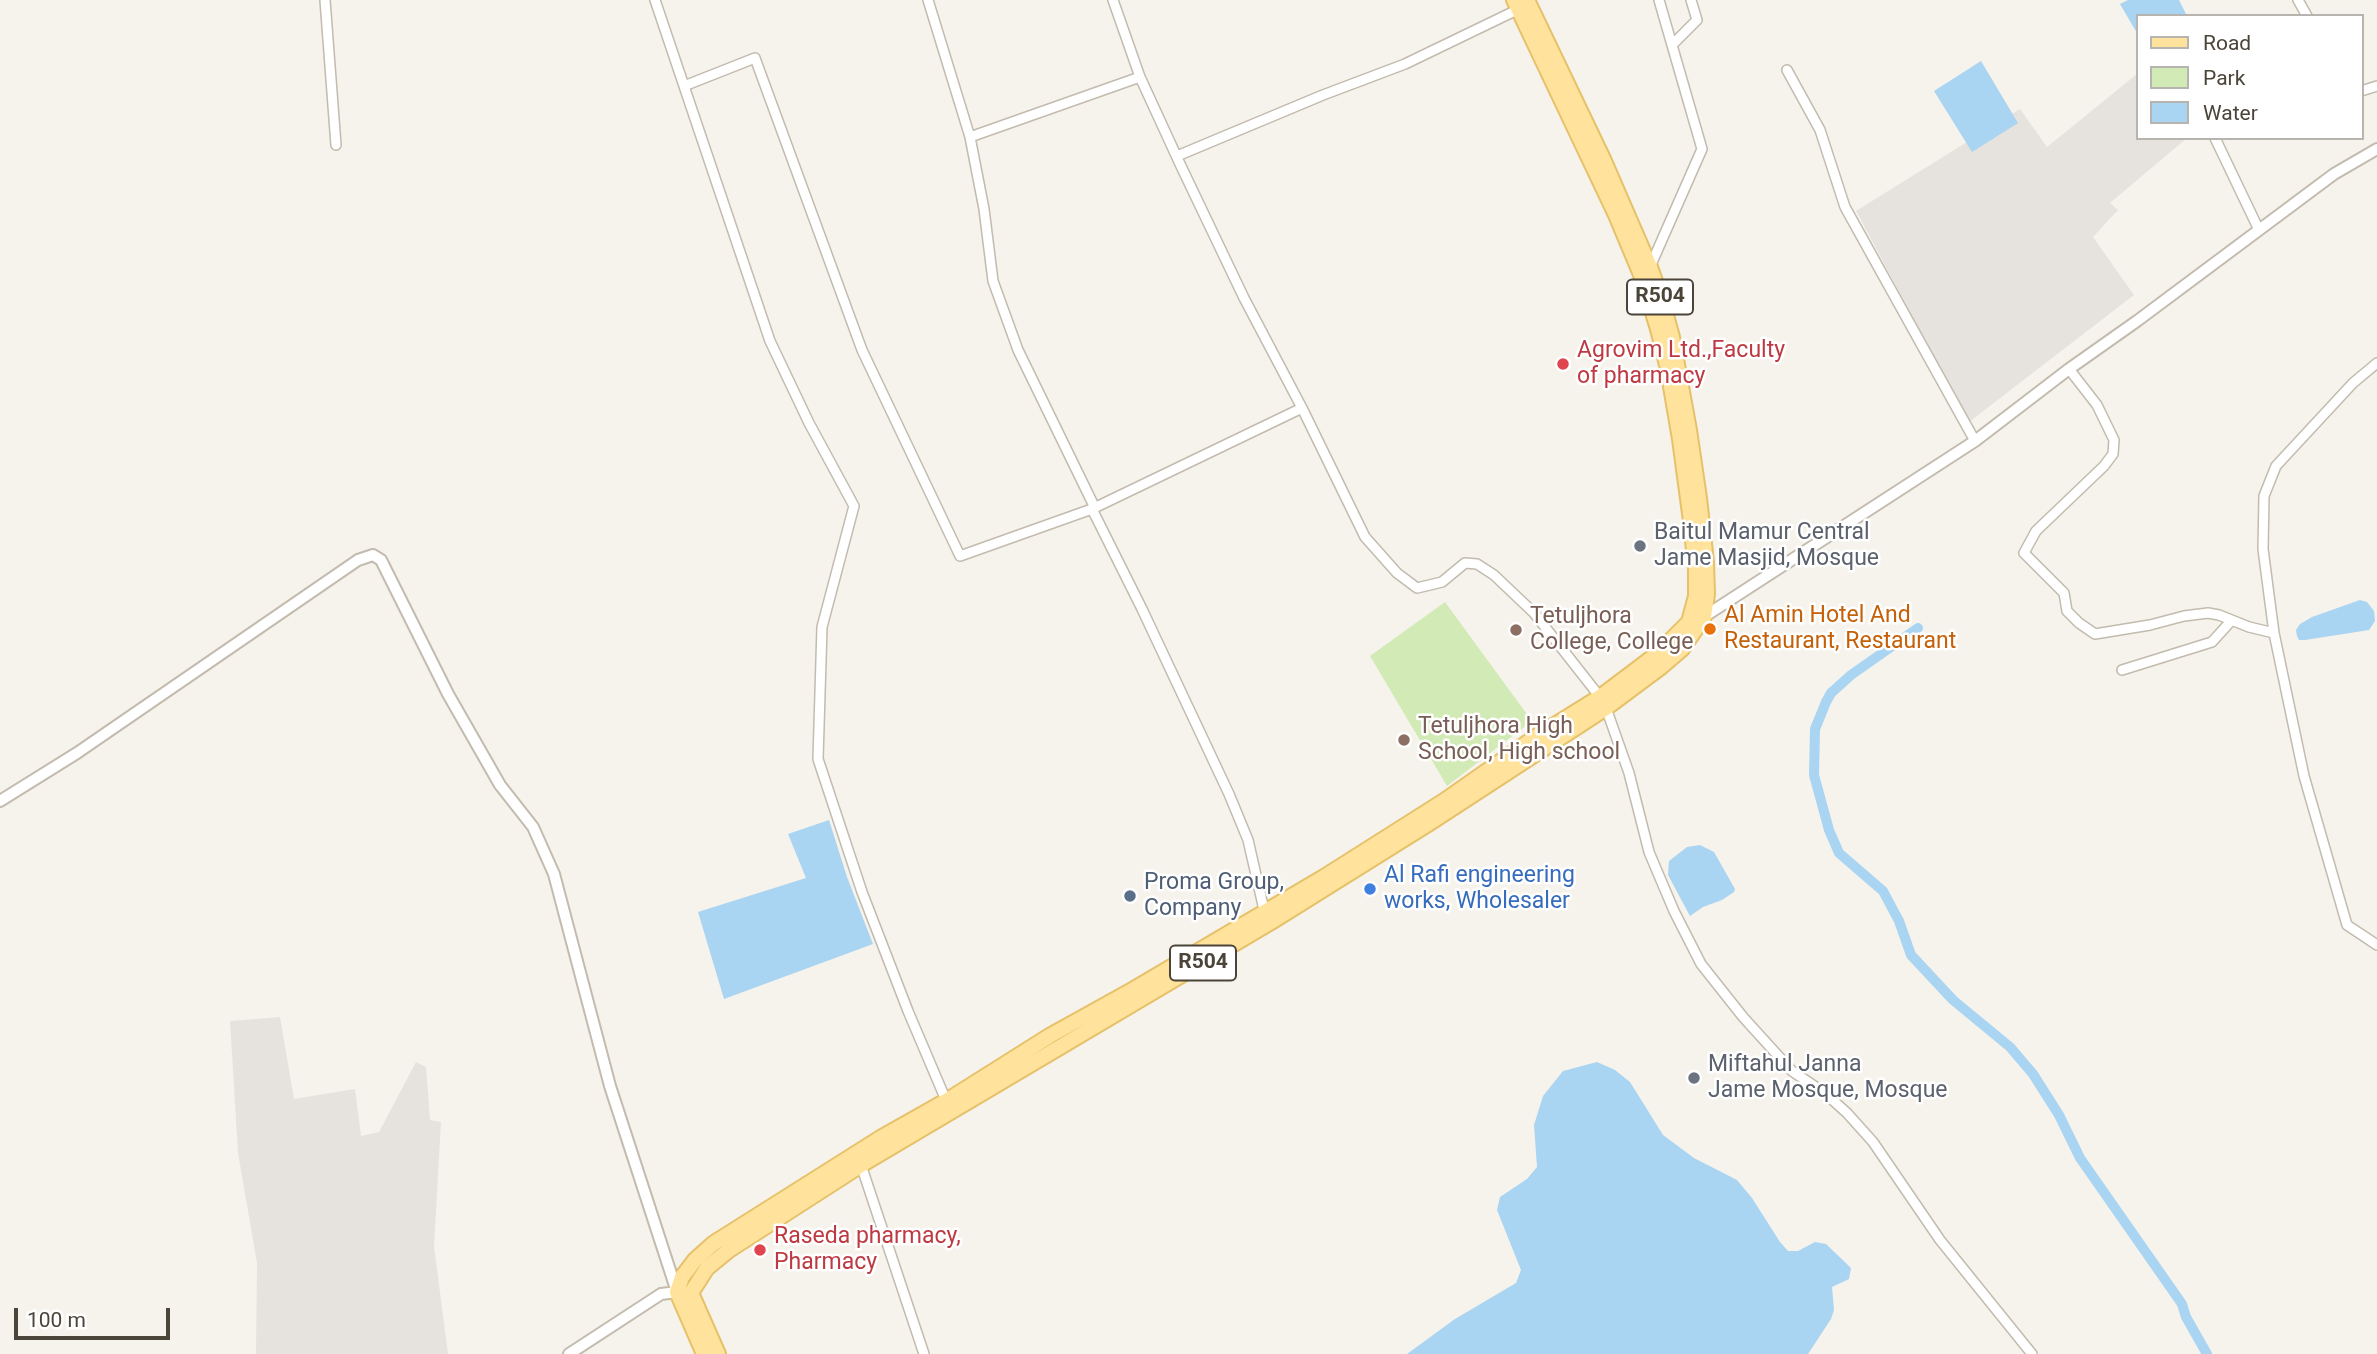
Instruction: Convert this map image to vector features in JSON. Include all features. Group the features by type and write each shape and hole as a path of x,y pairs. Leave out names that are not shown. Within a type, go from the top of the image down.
{"main road":[{"name":"R504","path":"680,1285 729,1250 949,1107 1432,822 1603,702 1661,667 1682,649 1704,617 1707,593 1706,562 1689,430 1672,337 1650,268 1604,161 1520,3"},
{"name":"R504","path":"1520,3 1642,277 1658,329 1680,439 1696,569 1696,596 1689,622 1603,702"},
{"name":"R504","path":"680,1285 695,1260 714,1243 882,1137 949,1107"},
{"path":"680,1285 704,1354"},
{"path":"680,1285 718,1354"}],"street":[{"path":"325,0 336,145"},
{"path":"655,0 771,341 809,423 854,506 822,627 818,759 862,892 908,1012 949,1107"},
{"path":"928,0 970,137 984,209 993,281 1018,350 1229,794 1251,852 1267,917"},
{"path":"1113,0 1140,77 1177,156 1244,298 1365,537 1397,573 1417,588 1442,582 1465,563 1477,564 1494,575 1534,613 1603,702 1629,773 1649,852 1690,948 1743,1017 1792,1071 1826,1094 1873,1142 1940,1240 2032,1354"},
{"path":"1650,268 1702,149 1659,0"},
{"path":"1672,45 1697,20 1691,0"},
{"path":"1177,156 1405,64 1520,3"},
{"path":"684,86 755,58 862,350 960,556 1093,508 1302,408"},
{"path":"1787,71 1820,130 1845,207 1975,441"},
{"path":"970,137 1140,77"},
{"path":"2216,140 2259,230"},
{"path":"1689,622 1704,617 1975,441 2334,174 2377,149"},
{"path":"2377,363 2353,383 2276,466 2264,496 2263,549 2274,633 2304,776 2347,925 2377,945"},
{"path":"2069,369 2096,405 2115,440 2113,454 2088,482 2036,531 2024,553 2064,593 2067,611 2095,634 2196,614 2220,615 2231,621 2274,633"},
{"path":"0,801 89,746 358,560 373,555 381,560 448,694 500,785 533,827 554,874 610,1086 680,1285 661,1294 569,1354"},
{"path":"2122,670 2212,642 2231,621"},
{"path":"861,1166 924,1354"}],"shaded area":[{"path":"2136,75 2136,140 2185,140 2110,203 2118,210 2093,237 2134,295 1969,422 1856,211 2020,109 2047,147"},
{"path":"280,1017 294,1099 355,1089 361,1136 379,1132 416,1062 426,1067 430,1120 441,1122 434,1246 448,1354 256,1354 257,1263 238,1153 230,1021"}],"green space":[{"path":"1445,602 1532,721 1447,786 1370,656"}],"water":[{"path":"2128,0 2179,0 2186,14 2136,14 2136,31 2120,4"},
{"path":"1981,61 2018,123 1972,152 1934,91"},
{"path":"2360,600 2367,602 2374,611 2375,621 2369,630 2299,640 2296,630 2300,624"},
{"path":"829,820 873,944 724,999 698,912 806,878 788,834"},
{"path":"1700,845 1714,852 1735,889 1722,900 1703,907 1690,916 1668,875 1669,861 1687,847"},
{"path":"1597,1062 1615,1070 1630,1082 1663,1135 1694,1158 1737,1180 1788,1251 1798,1251 1815,1242 1826,1244 1851,1268 1849,1279 1832,1287 1834,1310 1831,1319 1808,1354 1407,1354 1455,1319 1516,1283 1521,1270 1497,1210 1500,1197 1527,1179 1537,1167 1534,1125 1543,1096 1563,1071"}],"waterway":[{"path":"1918,628 1851,675 1831,693 1826,702 1815,729 1814,775 1829,830 1839,853 1883,891 1899,921 1911,955 1953,1000 2010,1047 2033,1074 2059,1115 2080,1158 2182,1304 2186,1317 2207,1354"}],"place":[{"name":"Agrovim Ltd.,Faculty of pharmacy","path":"1563,364"},
{"name":"Baitul Mamur Central Jame Masjid, Mosque","path":"1640,546"},
{"name":"Al Amin Hotel And Restaurant, Restaurant","path":"1710,629"},
{"name":"Tetuljhora College, College","path":"1516,630"},
{"name":"Tetuljhora High School, High school","path":"1404,740"},
{"name":"Al Rafi engineering works, Wholesaler","path":"1370,889"},
{"name":"Proma Group, Company","path":"1130,896"},
{"name":"Miftahul Janna Jame Mosque, Mosque","path":"1694,1078"},
{"name":"Raseda pharmacy, Pharmacy","path":"760,1250"}]}
